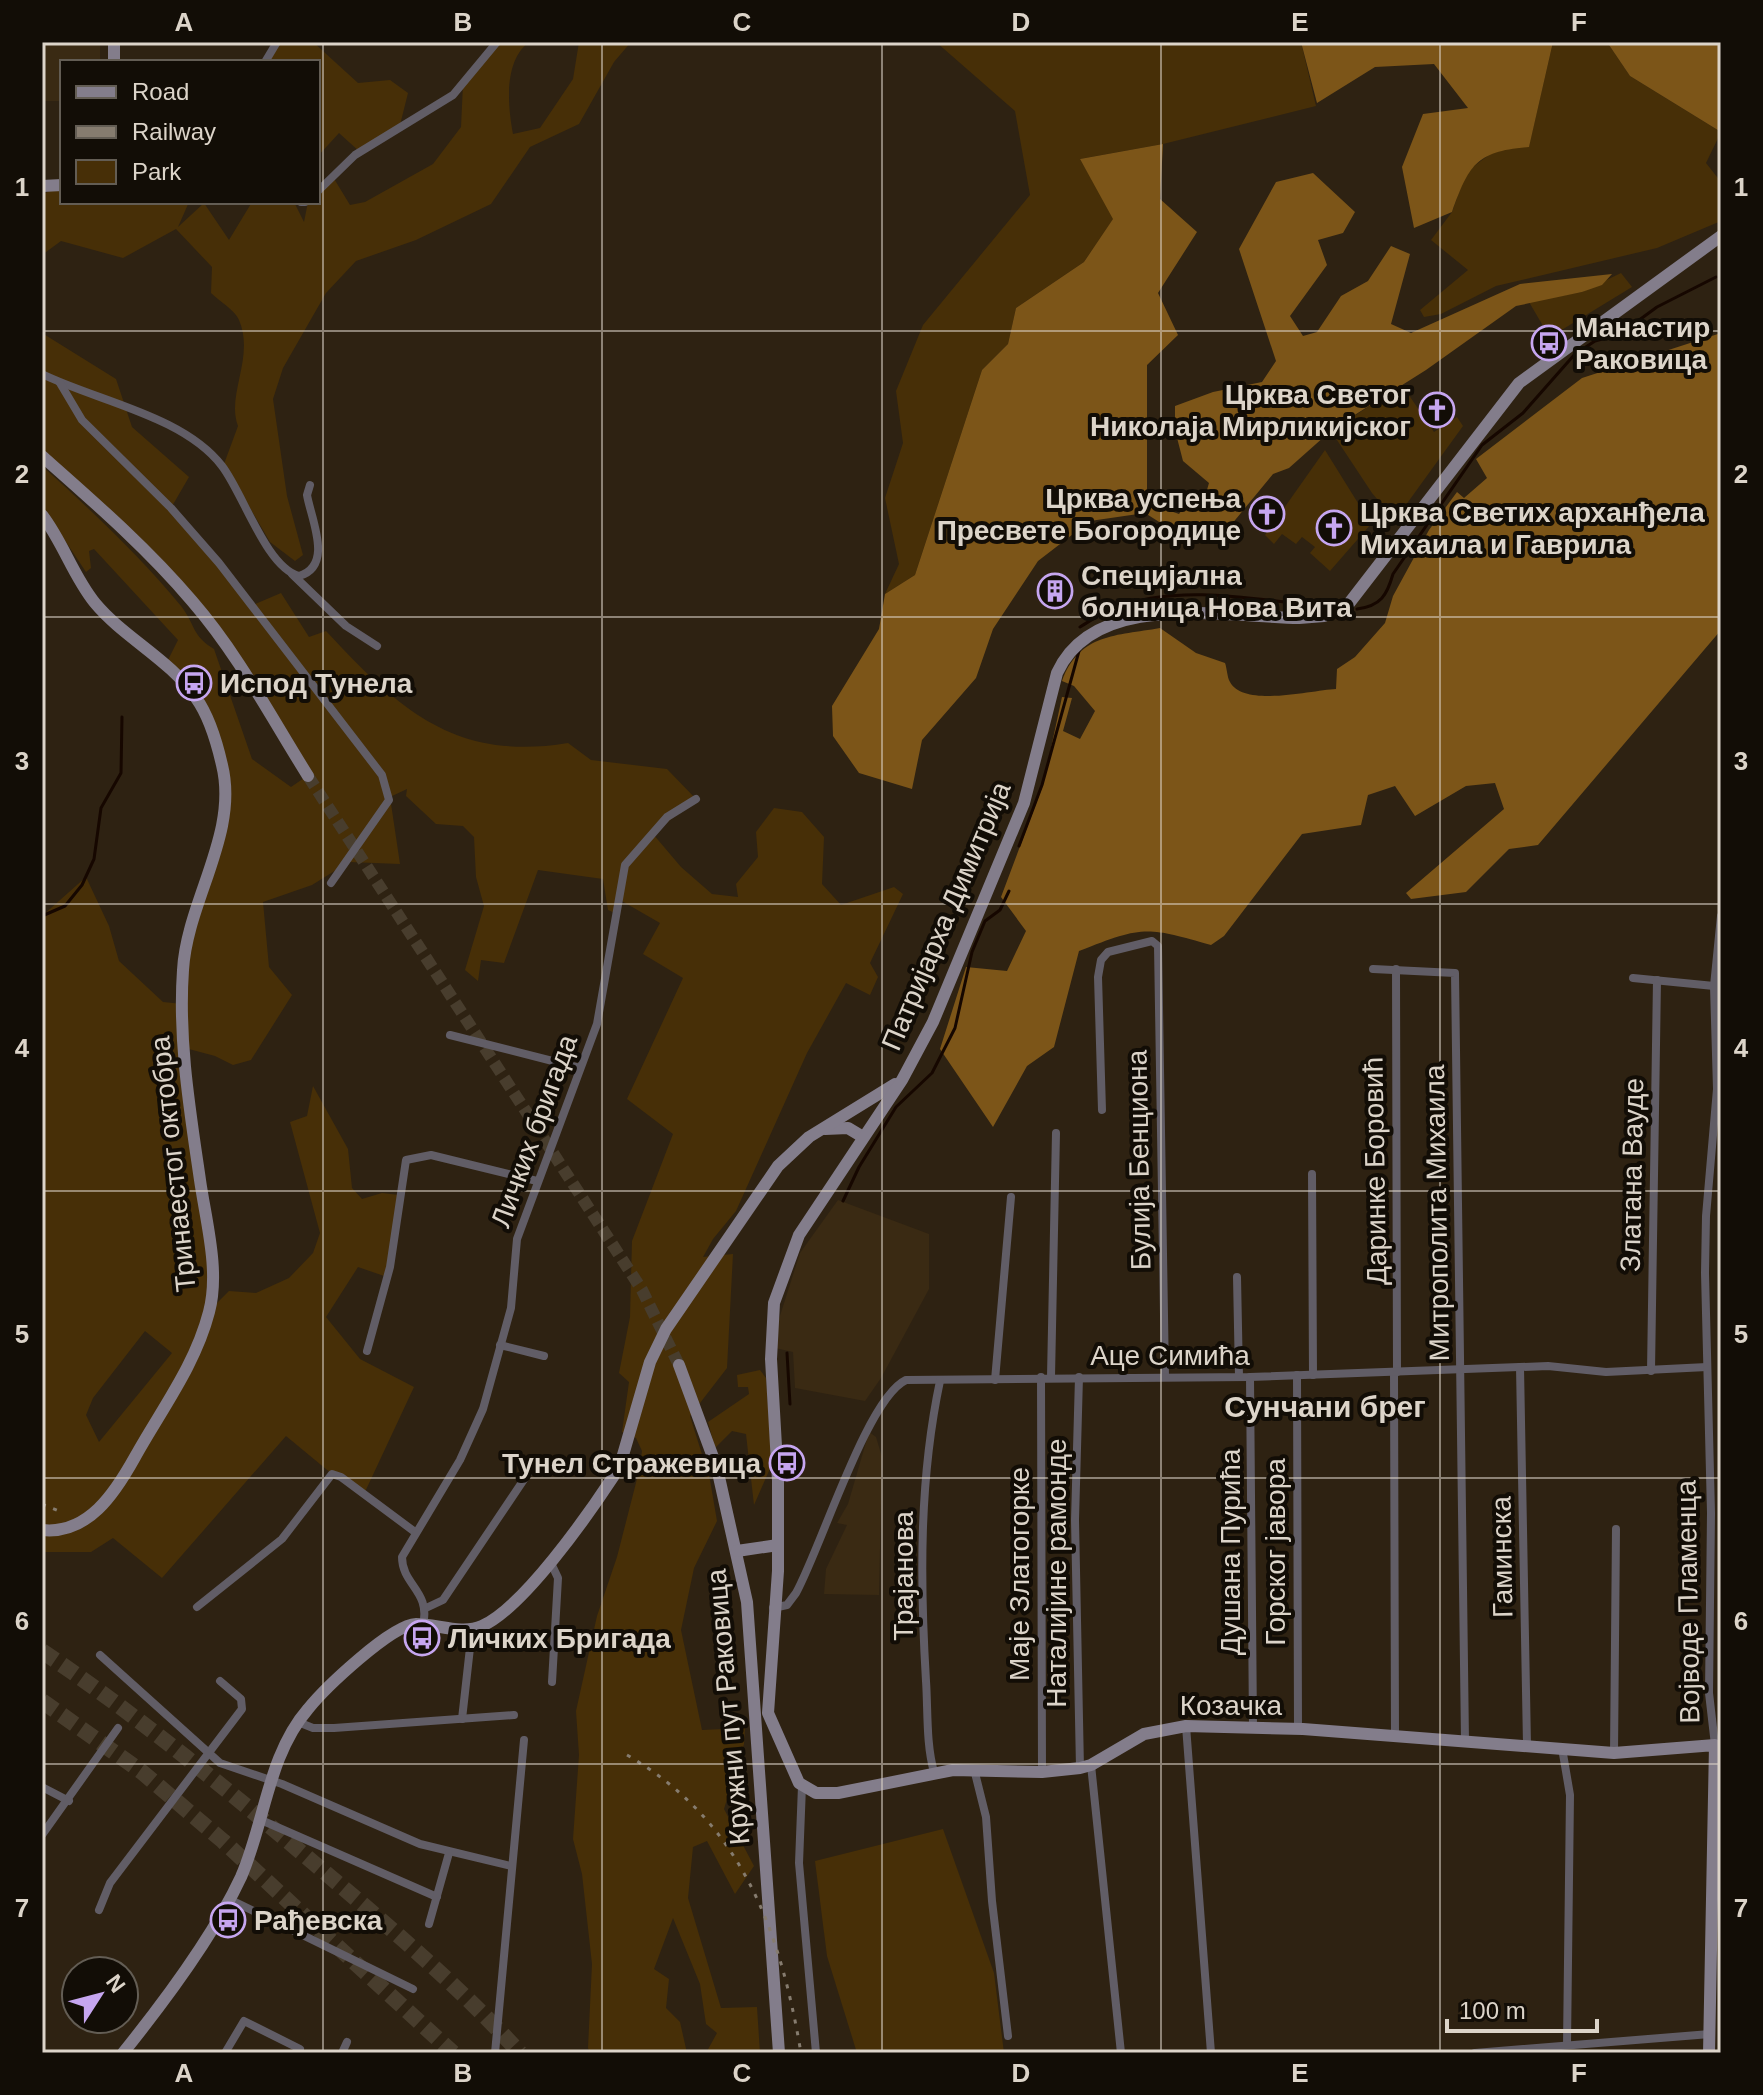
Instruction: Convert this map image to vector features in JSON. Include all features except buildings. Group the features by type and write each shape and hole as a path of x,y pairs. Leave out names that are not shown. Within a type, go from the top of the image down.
{"street":[{"path":"266,60 277,42"},
{"path":"320,189 355,155 453,95 497,42"},
{"name":"Патријарха Димитрија","path":"773,1608 778,1545 771,1359 774,1303 799,1235 902,1080 933,1022 1020,813 1057,673 1067,654 1093,631 1124,618 1168,615 1313,618 1347,606 1473,438 1519,383 1721,236"},
{"path":"42,374 155,420 202,446 222,466 266,545 346,626 377,646"},
{"path":"60,383 82,420 171,508 219,563 382,775 389,800 331,883"},
{"path":"42,456 111,517 194,603 242,668 308,776"},
{"path":"291,573 305,574 318,563 307,495 310,485"},
{"name":"Тринаестог октобра","path":"42,515 83,586 103,613 195,695 222,762 227,789 226,814 195,905 184,960 184,1047 212,1271 210,1311 198,1347 180,1381 110,1495 76,1527 58,1532 42,1530"},
{"name":"Личких бригада","path":"426,1608 401,1563 415,1532 469,1444 483,1409 511,1308 515,1245 597,1024 625,865 667,817 696,799"},
{"name":"Војводе Пламенца","path":"1709,2053 1716,1985 1719,1768 1709,1681 1711,1513 1706,1216 1717,1089 1714,986 1721,916"},
{"name":"Булија Бенциона","path":"1102,1110 1098,977 1101,960 1108,952 1120,948 1144,941 1155,943 1165,1377"},
{"path":"1373,969 1396,969"},
{"name":"Митрополита Михаила","path":"1396,969 1455,973 1465,1741"},
{"name":"Даринке Боровић","path":"1395,1736 1396,969"},
{"path":"1633,978 1714,986"},
{"name":"Златана Вауде","path":"1651,1371 1657,980"},
{"path":"450,1035 580,1068"},
{"path":"123,2053 173,1987 229,1899 261,1820 272,1781 298,1722 316,1699 393,1634 409,1625 472,1630 506,1611 549,1561 613,1477 623,1455 650,1362 681,1304 778,1166 820,1130 902,1080"},
{"path":"843,1115 858,1119 865,1134"},
{"path":"820,1130 843,1127 865,1134"},
{"path":"1051,1377 1056,1133"},
{"path":"1712,1151 1721,1146"},
{"path":"367,1351 390,1267 406,1160 431,1155 537,1181"},
{"path":"1312,1174 1313,1375"},
{"path":"995,1380 1011,1197"},
{"path":"1237,1277 1239,1377"},
{"path":"500,1345 544,1356"},
{"name":"Кружни пут Раковица","path":"679,1365 717,1468 748,1614 779,2053"},
{"name":"Аце Симића","path":"773,1608 787,1605 802,1581 871,1421 891,1389 906,1380 1250,1377 1461,1372 1520,1367 1651,1371 1707,1367"},
{"name":"Гаминска","path":"1520,1367 1527,1745"},
{"name":"Горског јавора","path":"1297,1375 1298,1729"},
{"name":"Маје Златогорке","path":"1041,1377 1042,1772"},
{"name":"Наталијине рамонде","path":"1079,1377 1075,1520 1086,1767 1121,2053"},
{"name":"Душана Пурића","path":"1250,1377 1253,1727"},
{"name":"Трајанова","path":"934,1772 928,1721 921,1553 933,1415 940,1381"},
{"path":"423,1625 426,1608 443,1600 535,1463"},
{"path":"197,1607 282,1539 332,1474 341,1477 415,1532"},
{"path":"1711,1513 1721,1510"},
{"path":"1614,1753 1616,1529"},
{"path":"737,1551 778,1545"},
{"path":"549,1561 558,1578 552,1682"},
{"path":"1711,1591 1721,1587"},
{"path":"773,1608 768,1719 802,1786 799,1863 816,2053"},
{"path":"462,1719 472,1630"},
{"path":"100,1655 209,1755 233,1769 272,1781 399,1836 449,1853 511,1866"},
{"path":"1709,1681 1721,1678"},
{"path":"99,1910 110,1883 209,1755 243,1704 220,1681"},
{"path":"298,1722 313,1728 334,1728 514,1715"},
{"path":"1186,1726 1211,2053"},
{"name":"Козачка","path":"802,1786 816,1793 838,1793 934,1772 974,1769 1042,1772 1086,1767 1139,1736 1186,1726 1298,1729 1614,1753 1715,1745"},
{"path":"42,1835 118,1728"},
{"path":"495,2053 524,1740"},
{"path":"1562,1748 1570,1795 1567,2045"},
{"path":"974,1769 986,1817 992,1901 1008,2036"},
{"path":"42,1787 69,1801"},
{"path":"261,1820 437,1897"},
{"path":"429,1924 449,1853"},
{"path":"229,1899 413,1989"},
{"path":"225,2053 244,2021 300,2049"},
{"path":"1475,2053 1518,2052 1710,2034"},
{"path":"342,2053 347,2042"}],"shaded area":[{"path":"42,42 100,42 100,60 60,60 60,101 42,101"},
{"path":"1301,42 1553,42 1529,147 1497,152 1477,163 1464,183 1452,212 1414,228 1402,167 1423,114 1468,108 1434,64 1375,67 1317,103"},
{"path":"1607,42 1721,42 1721,132 1630,76"},
{"path":"1163,144 1160,199 1197,232 1158,293 1178,335 1147,365 1147,490 1159,507 1179,514 1186,504 1202,507 1209,483 1183,461 1175,430 1175,406 1213,392 1262,382 1276,361 1239,249 1276,182 1313,173 1355,212 1343,233 1318,240 1327,265 1290,316 1303,336 1317,332 1341,296 1368,281 1391,246 1410,254 1391,324 1411,333 1520,284 1612,274 1602,285 1582,292 1516,306 1426,370 1334,428 1289,468 1273,474 1222,536 1186,539 1145,513 1090,521 1038,561 993,629 976,678 922,740 912,789 859,773 833,736 832,706 879,629 885,594 915,575 982,370 1008,344 1016,308 1084,262 1113,219 1080,159"},
{"path":"1721,333 1721,630 1538,845 1509,849 1466,892 1411,899 1406,893 1504,809 1495,783 1466,786 1415,816 1395,786 1368,795 1361,825 1302,834 1224,936 1211,945 1172,934 1144,932 1117,937 1079,951 1054,1047 1027,1066 993,1127 940,1049 966,967 1007,971 1026,931 1001,897 1043,785 1062,697 1072,698 1063,731 1080,739 1095,711 1074,686 1062,681 1079,654 1101,640 1160,628 1196,653 1225,663 1230,682 1238,690 1249,694 1279,696 1336,689 1337,669 1355,657 1385,623 1393,596 1429,530 1457,492 1464,498 1487,478 1476,459 1582,378"},
{"path":"838,1200 929,1234 929,1289 881,1378 865,1401 795,1388 793,1352 775,1348 778,1322 800,1253"},
{"path":"869,1432 876,1437 882,1457 879,1595 824,1594 826,1569 847,1525 837,1523 848,1504"}],"green space":[{"path":"277,42 313,42 358,83 390,80 408,93 399,129 360,152 339,133 320,154 320,60 266,60"},
{"path":"499,42 529,42 515,61 511,73 509,98 513,134 540,128 573,79 579,42 631,42 614,62 579,124 530,147 491,204 416,240 356,261 326,293 283,368 273,399 287,496 303,555 295,561 270,542 224,464 238,426 235,402 244,348 237,316 211,293 212,267 176,229 123,258 61,241 42,255 42,195 60,185 60,204 188,204 178,227 205,204 229,240 251,204 295,204 304,222 308,204 320,204 320,188 333,177 350,205 365,202 433,164 461,127 463,84"},
{"path":"936,42 1301,42 1316,106 1163,144 1080,159 1114,218 1084,262 1016,308 1008,344 982,370 915,575 885,594 899,564 885,498 903,443 896,391 923,325 1030,195 1015,111"},
{"path":"1553,42 1607,42 1630,76 1721,132 1706,163 1721,182 1721,221 1657,248 1496,286 1441,314 1424,317 1420,310 1468,270 1431,240 1452,212 1466,172 1497,149 1529,146"},
{"path":"1621,273 1632,287 1537,345 1546,331 1529,302 1582,292"},
{"path":"42,333 116,379 132,427 189,477 171,508 253,605 281,593 309,637 326,631 378,684 431,723 460,736 492,744 528,747 568,743 591,760 667,769 696,799 653,834 681,867 712,894 738,897 736,884 758,857 756,832 774,808 802,812 824,837 822,884 841,905 894,887 903,894 870,963 878,977 870,995 846,983 807,1053 736,1211 703,1257 733,1254 727,1368 690,1416 710,1480 717,1521 694,1568 681,1630 702,1730 745,1728 744,1744 724,1809 754,1866 735,1894 707,1841 693,1847 688,1898 721,2008 757,2007 760,2053 706,2053 717,2033 706,2024 700,1984 673,1918 654,1969 669,1979 666,2008 680,2022 687,2053 590,2053 588,2048 592,1964 582,1874 573,1839 579,1755 576,1711 597,1616 617,1557 642,1451 636,1438 622,1432 629,1382 619,1373 630,1317 632,1241 673,1134 627,1099 683,978 643,954 660,923 620,900 617,914 608,910 603,879 538,870 504,963 481,960 478,981 465,970 484,906 476,877 474,837 463,826 436,824 406,796 407,789 390,797 400,864 349,862 312,885 263,902 269,967 292,995 251,1060 233,1065 215,1056 185,1048 205,1217 211,1309 229,1291 256,1293 289,1278 313,1253 320,1233 290,1122 307,1116 313,1086 348,1149 352,1188 362,1199 382,1193 399,1195 387,1277 358,1267 326,1317 360,1359 414,1387 364,1494 332,1474 286,1436 162,1578 113,1538 91,1552 42,1552 42,916 86,877 109,926 119,961 163,1002 183,1004 182,981 227,789 203,708 168,660 178,640 94,549 89,551 91,568 86,572 42,506 42,466 148,569 186,612 202,639 214,649 252,759 291,787 307,776 194,603 42,456","holes":["145,1331 172,1353 99,1442 86,1415 93,1398"]},
{"path":"1402,385 1434,432 1457,417 1463,426 1395,520 1372,493 1331,431"},
{"path":"1325,450 1371,524 1330,571 1310,553 1315,547 1302,537 1296,544 1282,534 1274,544 1265,535"},
{"path":"760,1370 766,1378 772,1464 754,1505 746,1434 732,1431 715,1448 708,1422 749,1394 748,1387 738,1387 737,1375"},
{"path":"943,1829 994,1973 1004,2053 857,2053 827,1956 815,1861"}],"waterway":[{"path":"1357,609 1382,598 1393,574 1482,445 1523,413 1575,354 1595,341 1620,334 1657,307 1716,277"},
{"path":"1080,627 1112,609 1164,596 1220,595 1329,608"},
{"path":"1019,846 1042,785 1079,651"},
{"path":"42,916 65,906 82,885 94,859 101,808 121,773 122,717"},
{"path":"843,1201 859,1167 896,1107 932,1073 955,1028 972,952 985,921 1000,910 1009,891"},
{"path":"787,1353 790,1404"}],"tunnel":[{"path":"308,776 642,1290 679,1365"},
{"path":"42,1651 147,1727 282,1836 420,1955 520,2053"},
{"path":"42,1701 142,1772 223,1841 453,2053"}],"railway":[{"path":"42,1504 59,1511"},
{"path":"627,1755 666,1782 699,1812 727,1846 749,1882 781,1963 801,2053"}],"place":[{"name":"Манастир Раковица","path":"1549,343"},
{"name":"Црква Светог Николаја Мирликијског","path":"1437,410"},
{"name":"Црква успења Пресвете Богородице","path":"1267,514"},
{"name":"Црква Светих арханђела Михаила и Гаврила","path":"1334,528"},
{"name":"Специјална болница Нова Вита","path":"1055,591"},
{"name":"Испод Тунела","path":"194,683"},
{"name":"Тунел Стражевица","path":"787,1463"},
{"name":"Личких Бригада","path":"422,1638"},
{"name":"Рађевска","path":"228,1920"}],"district":[{"name":"Сунчани брег","path":"1325,1406"}]}
